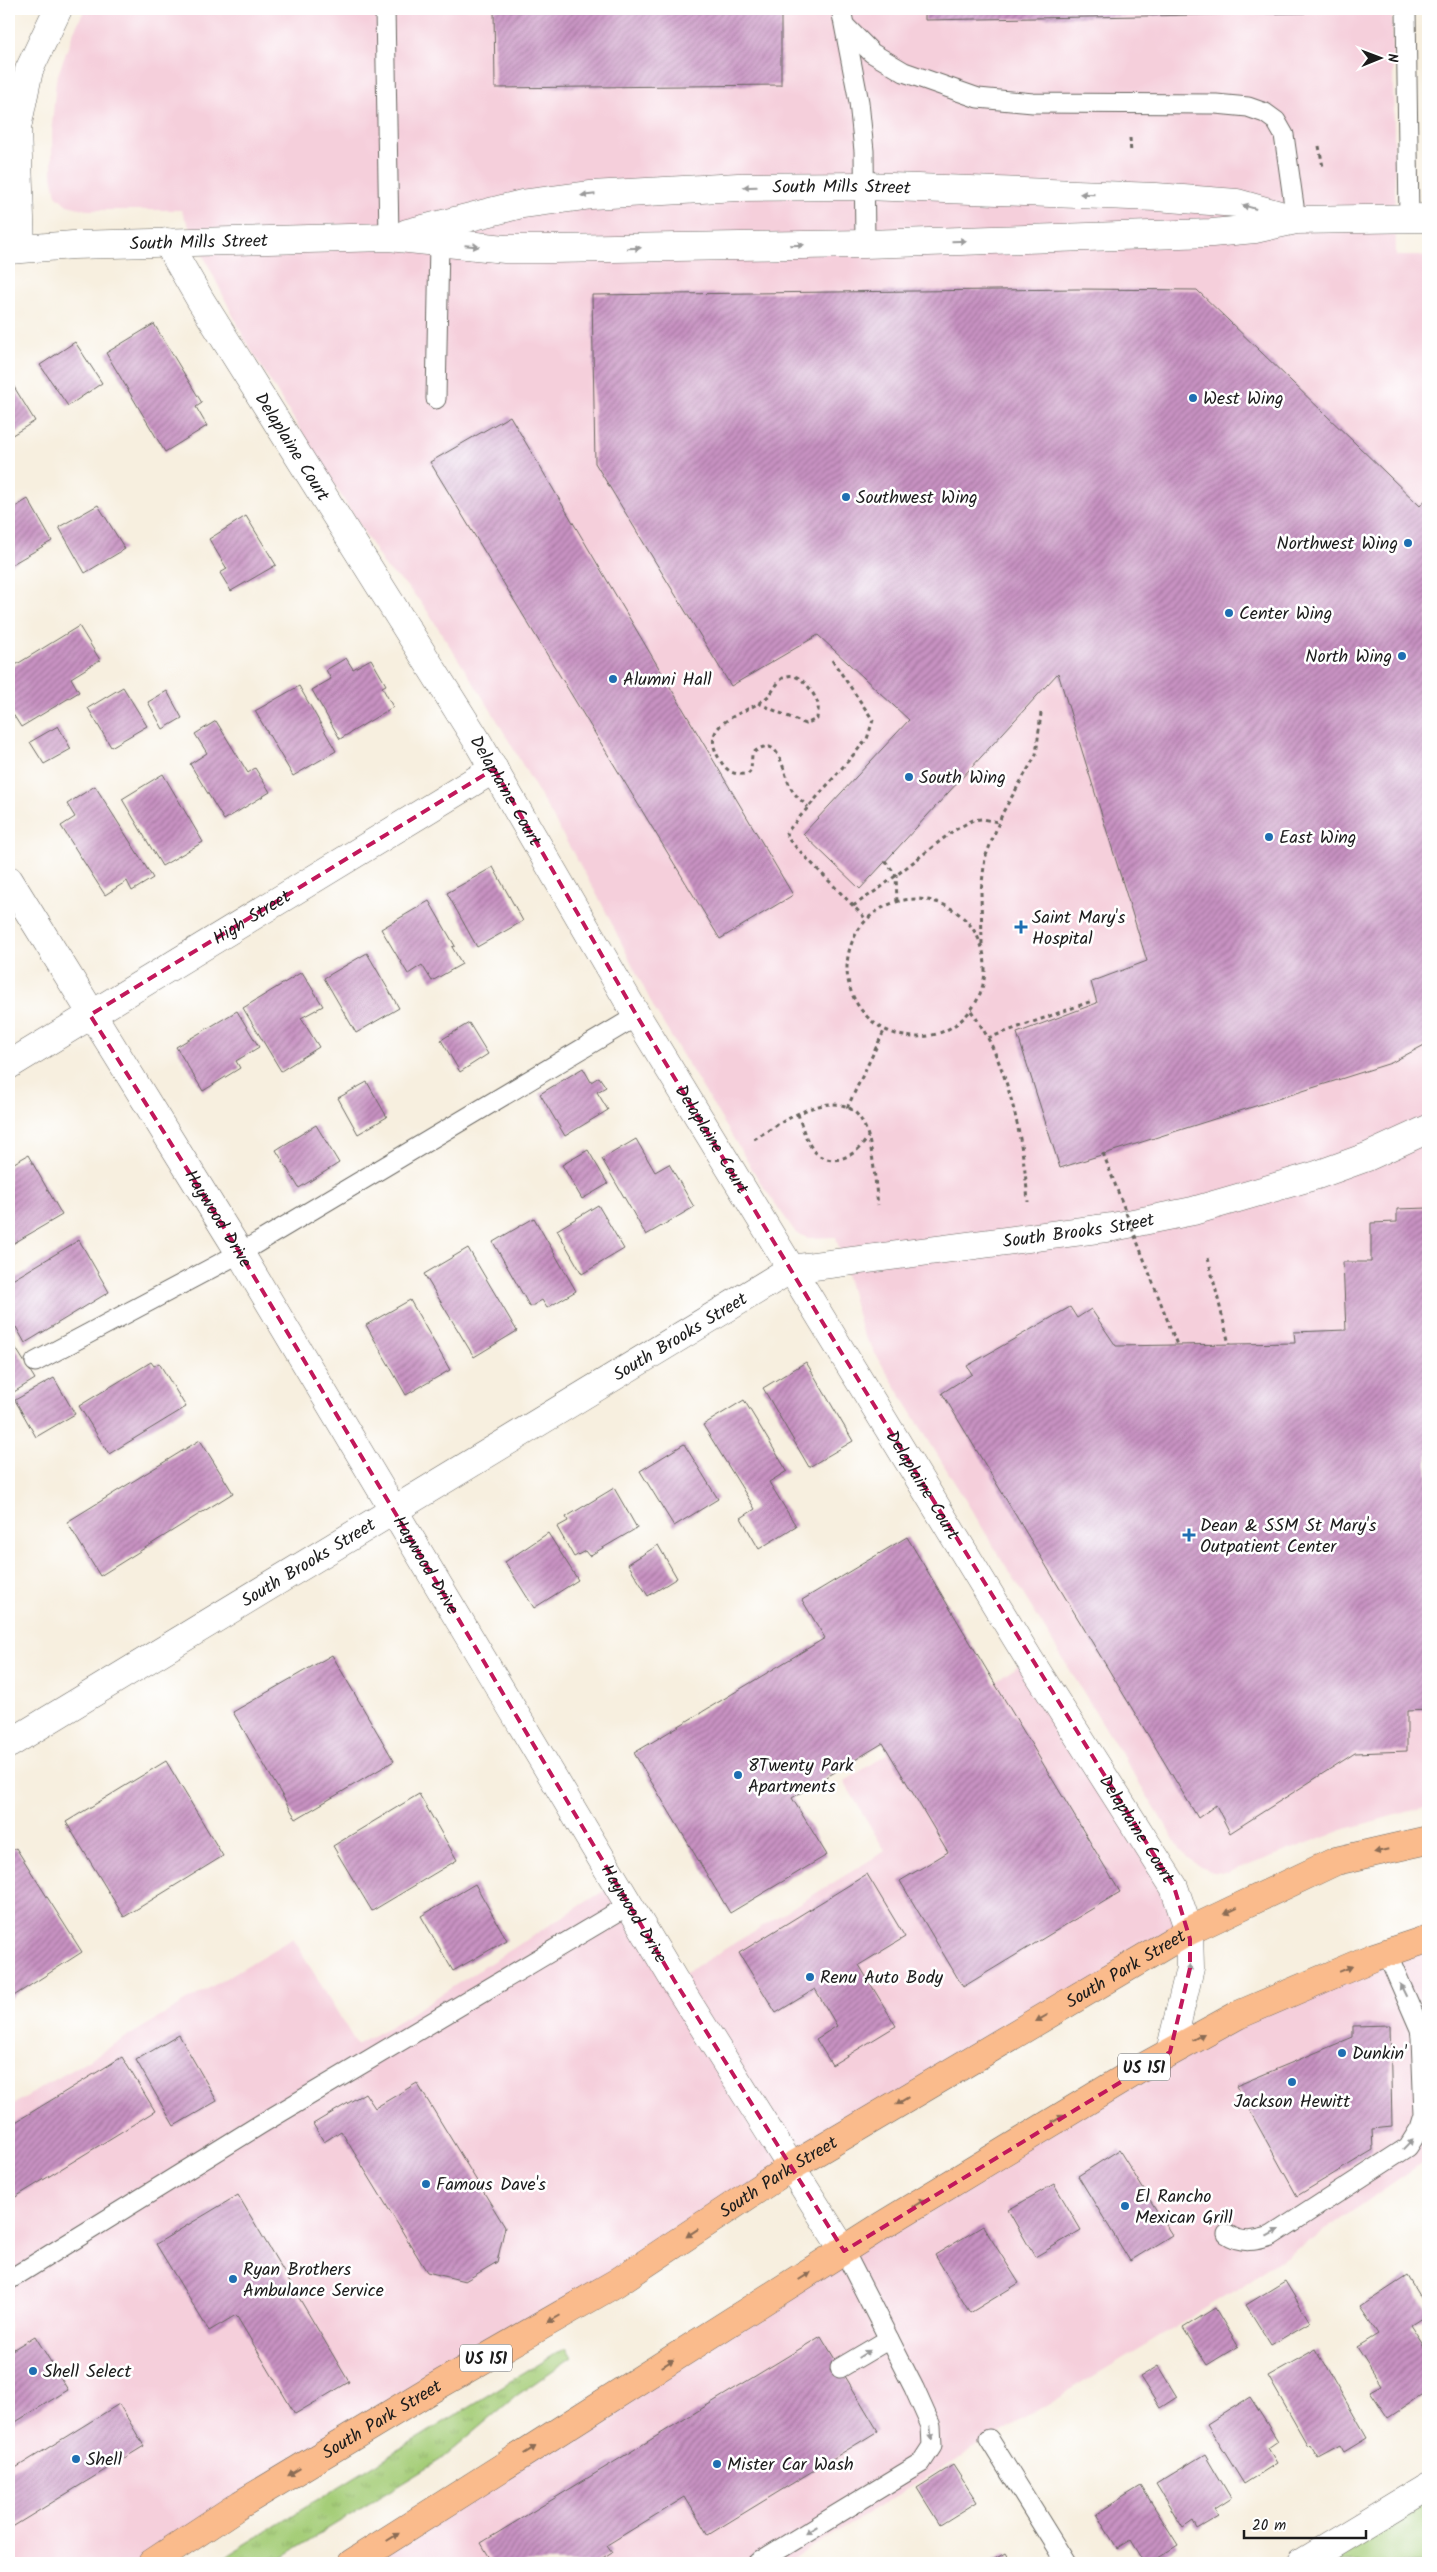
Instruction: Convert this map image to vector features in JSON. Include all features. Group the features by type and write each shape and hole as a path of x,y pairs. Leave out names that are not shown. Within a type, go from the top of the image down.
{"main road":[{"name":"South Park Street","path":"152,2563 233,2509 616,2283 791,2167 1190,1931 1336,1861 1428,1840"},
{"name":"US 151","path":"352,2563 958,2179 1170,2052 1238,2015 1386,1953 1428,1939"}],"street":[{"path":"15,249 17,128 29,70 58,9"},
{"name":"South Mills Street","path":"389,238 522,204 591,195 738,187 865,186 1164,197 1237,203 1296,220"},
{"name":"South Mills Street","path":"15,249 167,242 389,238 524,249 865,244 1212,233 1255,229 1296,220 1418,218"},
{"name":"Delaplaine Court","path":"167,242 200,301 494,769 637,1016 1029,1659 1174,1887 1190,1931 1190,1968 1170,2052"},
{"name":"High Street","path":"9,1065 494,769"},
{"name":"Haywood Drive","path":"9,880 90,1015 240,1253 629,1904 844,2252"},
{"name":"South Brooks Street","path":"9,1744 791,1269 1113,1227 1228,1202 1317,1175 1366,1157 1428,1129"},
{"path":"1301,2563 1428,2486"}],"lane":[{"path":"385,9 389,238"},
{"path":"1406,9 1418,218"},
{"path":"843,17 859,102 865,186 865,244"},
{"path":"843,17 872,53 904,72 978,98 1033,103 1216,104 1248,107 1265,113 1276,120 1284,135 1296,220"},
{"path":"436,399 439,242"},
{"path":"34,1362 240,1253 637,1016"},
{"path":"9,2280 269,2119 629,1904"},
{"path":"1227,2234 1234,2239 1245,2241 1271,2236 1408,2147 1420,2128 1424,2115 1420,2028 1386,1953"},
{"path":"757,2563 921,2463 932,2446 931,2426 914,2388 844,2252"},
{"path":"840,2368 889,2339"},
{"path":"989,2439 1066,2563"}],"path":[{"path":"1130,138 1131,154"},
{"path":"832,660 868,710 873,725 868,739 786,833 790,841 866,920"},
{"path":"758,702 806,724 817,720 818,705 810,689 799,678 792,675 784,677 767,698 758,702 732,716 717,729 713,739 713,749 724,766 732,774 740,775 748,774 751,771 752,754 763,747 770,747 777,752 794,794 808,807"},
{"path":"982,944 970,924 952,909 931,900 908,899 885,906 866,920 853,939 848,960 849,983 856,1004 871,1021 885,1029 912,1038 934,1035 954,1026 971,1011 982,990 984,975 981,891 985,858 998,822 1036,755 1041,712"},
{"path":"853,906 952,832 973,820 982,818 998,822"},
{"path":"885,861 896,875 897,903"},
{"path":"988,1038 1092,1001"},
{"path":"971,1011 994,1048 1017,1125 1027,1187 1032,1238"},
{"path":"848,1108 885,1029"},
{"path":"753,1140 798,1114 831,1103 842,1104 855,1113 868,1137 878,1205"},
{"path":"798,1114 807,1138 815,1152 822,1157 842,1159 859,1150 868,1137"},
{"path":"1103,1153 1176,1345"},
{"path":"1208,1258 1229,1344"}],"highlighted area":[{"path":"494,769 637,1016 823,1323 1174,1887 1190,1939 1190,1968 1170,2052 844,2251 674,1980 240,1253 90,1015"}],"shaded area":[{"name":"Saint Mary's Hospital","path":"85,9 1392,9 1396,256 1428,256 1428,1806 1342,1830 1228,1873 1213,1872 1198,1866 1181,1851 862,1332 836,1237 808,1238 796,1233 762,1185 656,1012 600,900 494,715 424,606 403,582 386,568 246,342 181,210 88,210 67,205 56,195 52,176 52,125 56,80 74,31"},
{"path":"1029,1659 1189,1931 152,2563 9,2563 9,2107 293,1938 357,2045 399,2021 616,1883 674,1980 885,1851 844,1782"},
{"path":"1428,1939 1428,2160 1242,2286 786,2563 352,2563 1138,2070"}],"green space":[{"path":"566,2347 572,2357 516,2396 440,2460 272,2563 215,2563"},
{"path":"1428,2486 1428,2563 1301,2563"}],"building":[{"path":"494,9 781,9 781,85 495,88"},
{"path":"925,9 1304,9 1305,13 925,20"},
{"path":"1077,289 1197,290 1420,506 1428,497 1428,1043 1391,1063 1060,1168 1017,1033 1097,1003 1091,982 1147,961 1058,673 860,889 803,834 909,720 818,635 731,686 595,463 592,295"},
{"path":"154,324 202,403 196,407 207,426 165,452 106,353"},
{"path":"75,342 102,383 68,406 40,365"},
{"path":"11,382 35,421 9,437 9,384"},
{"name":"Alumni Hall","path":"510,416 793,895 720,939 430,462"},
{"path":"28,499 52,541 9,566 9,511"},
{"path":"98,505 125,549 85,573 59,527"},
{"path":"246,516 276,565 231,591 220,573 227,569 209,539"},
{"path":"79,626 100,660 71,678 79,692 21,727 9,708 9,669"},
{"path":"346,658 353,669 371,659 386,685 382,687 393,707 340,739 312,690 331,679 326,670"},
{"path":"299,686 336,751 293,776 255,711"},
{"path":"123,687 147,726 111,747 88,708"},
{"path":"167,691 182,718 163,729 148,702"},
{"path":"216,721 248,773 255,768 270,792 224,820 190,764 207,753 195,734"},
{"path":"58,726 71,749 44,764 30,742"},
{"path":"163,774 203,842 162,866 122,799"},
{"path":"95,786 153,878 132,891 127,881 105,895 61,826 75,817 67,804"},
{"path":"493,867 523,921 477,947 447,893"},
{"path":"429,901 455,946 452,947 462,964 432,981 422,965 408,974 381,929"},
{"path":"367,953 399,1008 356,1033 324,978"},
{"path":"302,972 323,1006 301,1018 319,1047 281,1071 243,1008"},
{"path":"237,1011 259,1047 236,1061 240,1068 203,1091 176,1047"},
{"path":"469,1023 488,1054 460,1072 441,1040"},
{"path":"583,1068 591,1082 599,1077 606,1087 597,1092 608,1110 565,1136 540,1094"},
{"path":"367,1082 387,1117 358,1134 338,1098"},
{"path":"316,1125 339,1163 299,1188 276,1150"},
{"path":"636,1139 655,1172 669,1164 694,1207 646,1235 602,1159"},
{"path":"588,1150 608,1184 582,1199 562,1165"},
{"path":"28,1155 62,1215 9,1246 9,1166"},
{"path":"598,1205 624,1249 582,1274 557,1230"},
{"name":"Dean & SSM St Mary's Outpatient Center","path":"1428,1208 1428,1710 1407,1711 1407,1751 1355,1753 1230,1833 1216,1805 1198,1818 942,1393 972,1374 967,1366 1070,1307 1077,1318 1091,1309 1116,1346 1295,1343 1294,1332 1346,1330 1343,1262 1371,1262 1371,1223 1397,1222 1397,1209"},
{"path":"534,1218 576,1291 547,1308 542,1300 530,1307 493,1242"},
{"path":"79,1240 109,1292 25,1343 16,1327 9,1332 9,1282"},
{"path":"468,1248 517,1331 474,1357 424,1274"},
{"path":"410,1300 450,1370 406,1395 366,1325"},
{"path":"12,1342 35,1379 9,1395 9,1344"},
{"path":"151,1362 154,1366 159,1363 186,1407 109,1454 79,1406"},
{"path":"806,1362 853,1441 809,1467 763,1388"},
{"path":"54,1378 75,1414 36,1437 15,1400"},
{"path":"744,1400 787,1471 769,1482 796,1526 759,1549 741,1518 755,1509 703,1425"},
{"path":"200,1440 233,1493 100,1576 67,1522"},
{"path":"684,1444 718,1499 674,1526 640,1471"},
{"path":"614,1488 637,1528 589,1556 585,1551 574,1557 557,1527 568,1521 566,1517"},
{"path":"548,1533 578,1580 534,1608 505,1562"},
{"name":"8Twenty Park Apartments","path":"907,1537 1120,1892 963,1987 900,1881 948,1852 883,1743 792,1798 827,1855 730,1913 634,1753 825,1638 802,1600"},
{"path":"658,1545 677,1578 648,1596 628,1564"},
{"path":"332,1655 394,1761 296,1819 233,1712"},
{"path":"166,1761 223,1856 124,1917 66,1822"},
{"path":"419,1794 457,1860 372,1911 333,1846"},
{"path":"16,1848 82,1952 9,1999 9,1853"},
{"name":"Renu Auto Body","path":"867,1874 905,1937 859,1965 896,2026 832,2065 816,2039 837,2026 815,1989 776,2013 739,1953"},
{"path":"475,1884 507,1940 453,1971 421,1916"},
{"path":"1390,2025 1392,2127 1372,2129 1373,2150 1297,2196 1236,2086 1353,2037 1353,2026"},
{"path":"179,2035 217,2101 174,2126 136,2060"},
{"path":"122,2057 155,2111 9,2201 9,2126"},
{"name":"Famous Dave's","path":"417,2083 505,2227 497,2262 465,2281 427,2272 341,2131 324,2142 313,2124 365,2093 375,2108"},
{"name":"El Rancho Mexican Grill","path":"1119,2150 1172,2235 1130,2261 1078,2176"},
{"path":"1054,2184 1081,2230 1035,2257 1008,2210"},
{"name":"Ryan Brothers Ambulance Service","path":"238,2195 349,2382 295,2414 236,2315 209,2331 156,2244"},
{"path":"983,2226 1019,2283 970,2313 935,2255"},
{"path":"1407,2276 1428,2311 1428,2314 1411,2325 1428,2351 1428,2362 1425,2364 1428,2369 1428,2381 1423,2385 1427,2392 1388,2418 1370,2391 1381,2385 1357,2347 1378,2334 1360,2307"},
{"path":"1285,2281 1310,2322 1271,2345 1246,2305"},
{"path":"1215,2308 1238,2346 1207,2365 1183,2328"},
{"name":"Shell Select","path":"35,2336 68,2390 9,2426 9,2352"},
{"name":"Mister Car Wash","path":"821,2336 878,2431 708,2535 685,2497 607,2545 612,2552 595,2563 493,2563 481,2543"},
{"path":"1316,2349 1367,2438 1344,2452 1340,2445 1318,2457 1310,2444 1308,2446 1268,2376"},
{"path":"1158,2366 1177,2397 1160,2408 1140,2377"},
{"path":"1250,2397 1278,2441 1268,2448 1277,2463 1244,2484 1207,2424"},
{"name":"Shell","path":"119,2404 144,2446 9,2529 9,2472"},
{"path":"1205,2454 1231,2498 1214,2509 1219,2516 1197,2529 1193,2521 1183,2528 1156,2484"},
{"path":"953,2465 977,2502 940,2525 917,2488"},
{"path":"1141,2486 1178,2545 1149,2563 1144,2563 1130,2540 1117,2548 1096,2514"},
{"path":"1005,2553 1011,2563 988,2563"}],"place":[{"name":"West Wing","path":"1193,398"},
{"name":"Southwest Wing","path":"846,497"},
{"name":"Northwest Wing","path":"1408,543"},
{"name":"Center Wing","path":"1229,613"},
{"name":"North Wing","path":"1402,656"},
{"name":"Alumni Hall","path":"613,679"},
{"name":"South Wing","path":"909,777"},
{"name":"East Wing","path":"1269,837"},
{"name":"Saint Mary's Hospital","path":"1021,927"},
{"name":"Dean & SSM St Mary's Outpatient Center","path":"1189,1535"},
{"name":"8Twenty Park Apartments","path":"738,1775"},
{"name":"Renu Auto Body","path":"810,1977"},
{"name":"Dunkin'","path":"1342,2053"},
{"name":"Jackson Hewitt","path":"1292,2082"},
{"name":"Famous Dave's","path":"426,2184"},
{"name":"El Rancho Mexican Grill","path":"1125,2206"},
{"name":"Ryan Brothers Ambulance Service","path":"233,2279"},
{"name":"Shell Select","path":"33,2371"},
{"name":"Shell","path":"76,2459"},
{"name":"Mister Car Wash","path":"717,2464"}]}
